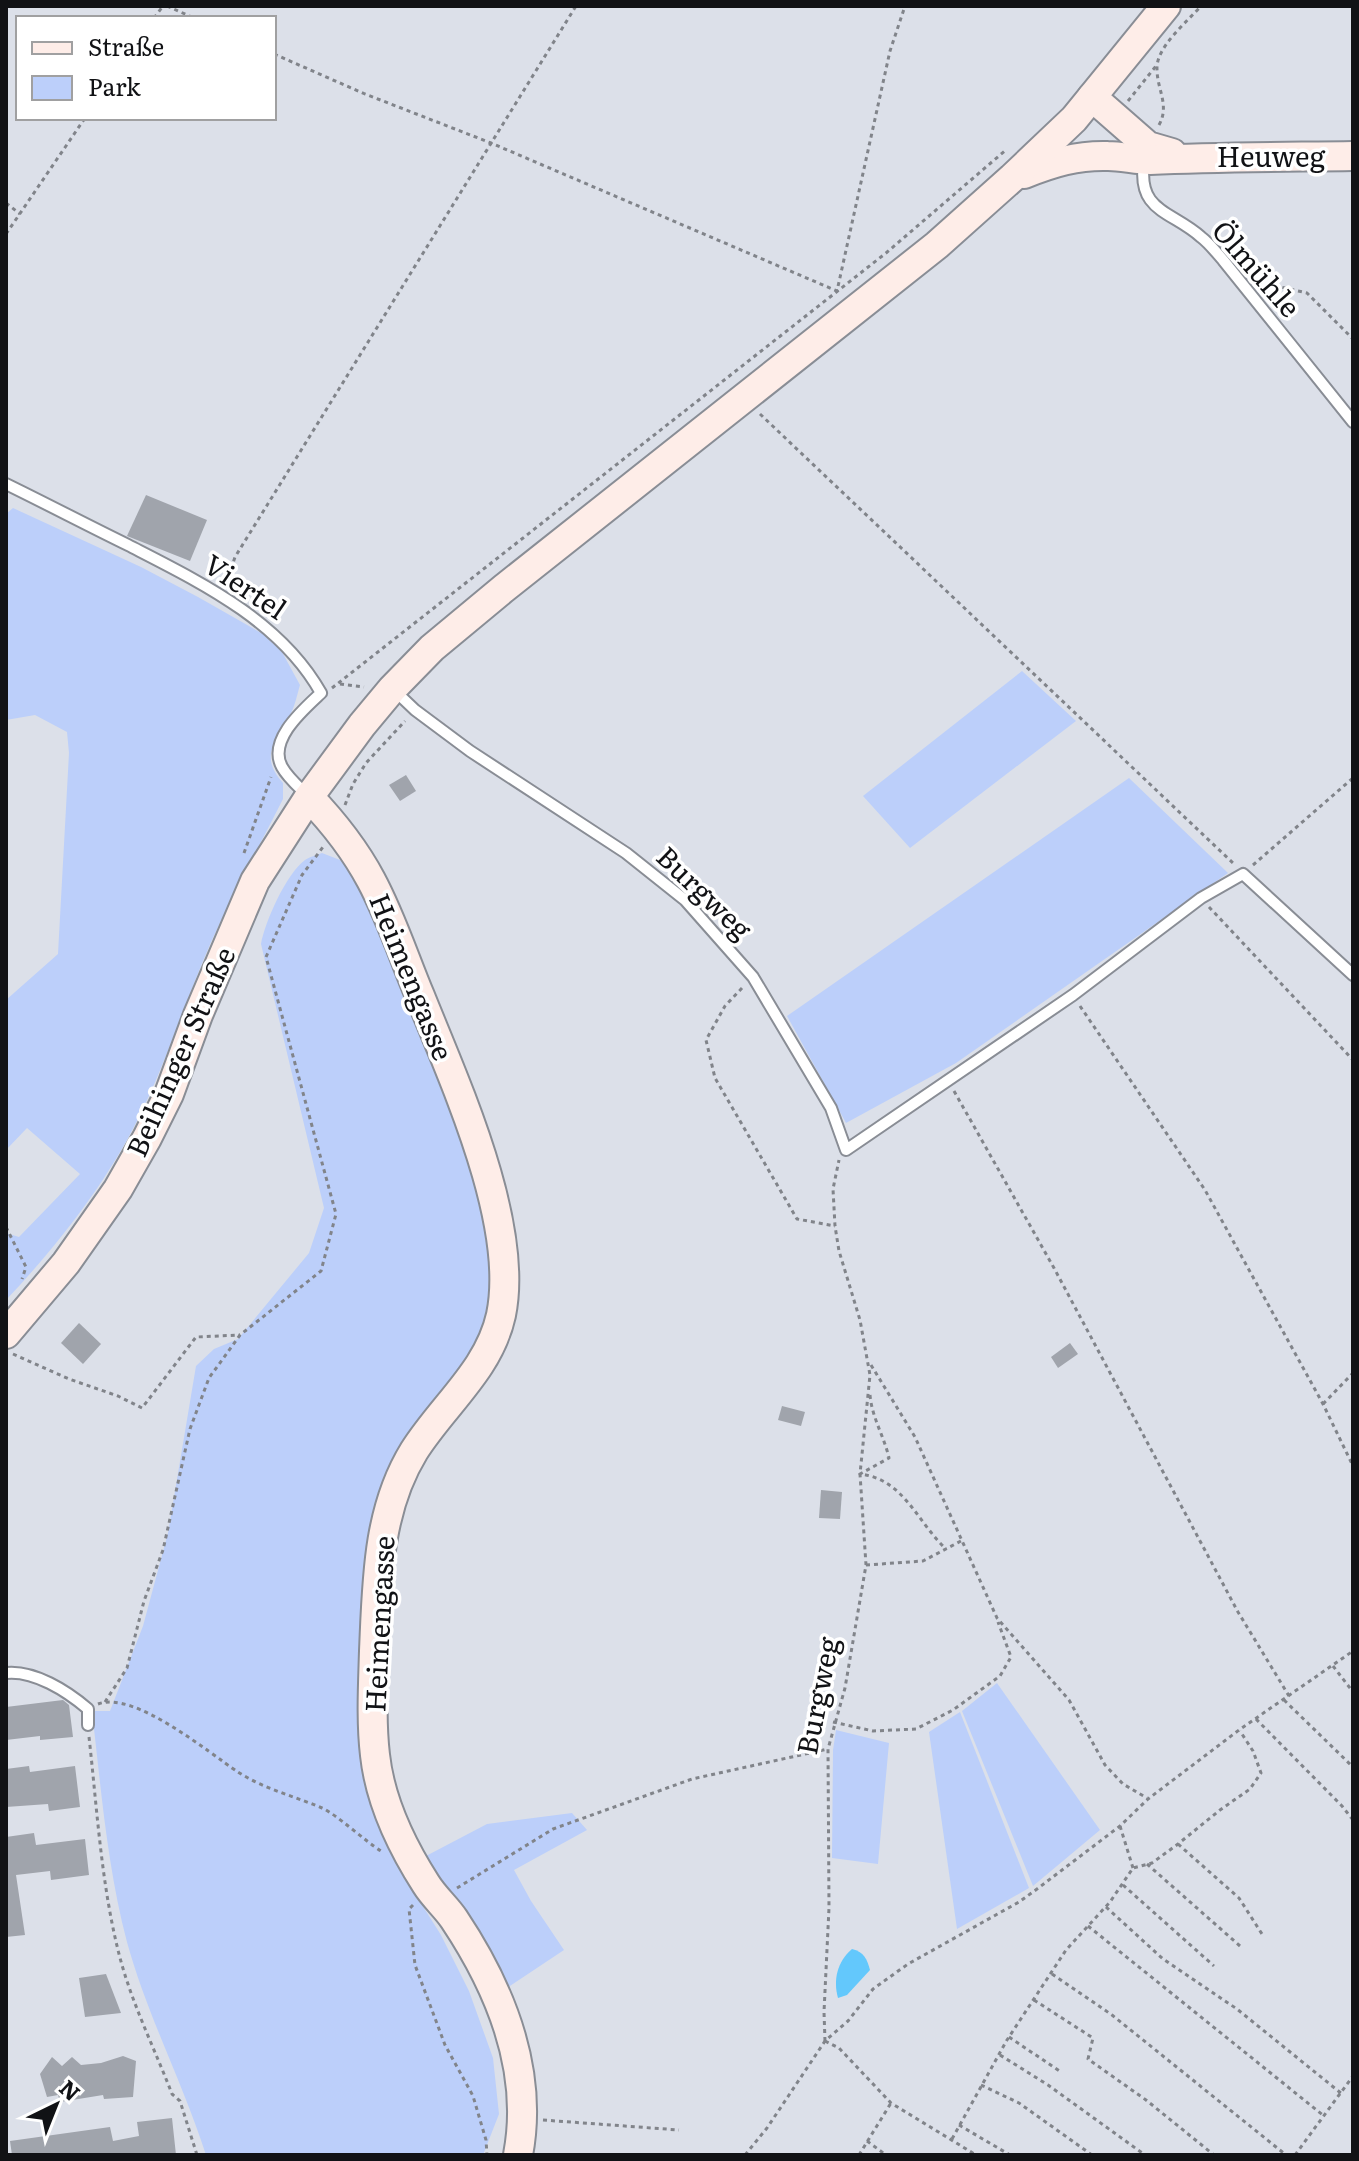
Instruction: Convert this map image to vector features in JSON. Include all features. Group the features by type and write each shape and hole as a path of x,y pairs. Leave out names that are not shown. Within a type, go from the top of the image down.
{"street":[{"name":"Beihinger Straße","path":"6,1334 66,1263 118,1189 169,1094 198,1015 255,881 309,797 392,689 432,648 503,589 937,245 1064,129 1166,6"},
{"path":"1092,97 1089,115 1100,135 1141,154"},
{"path":"1012,178 1073,157 1141,154"},
{"name":"Heuweg","path":"1141,154 1189,157 1353,156"},
{"name":"Heimengasse","path":"309,797 335,825 372,882 467,1115 493,1197 503,1276 501,1314 488,1352 411,1456 388,1516 378,1569 373,1687 375,1753 380,1786 390,1815 433,1893 473,1948 509,2029 521,2076 523,2119 518,2155"}],"lane":[{"name":"Ölmühle","path":"1141,154 1146,195 1156,208 1200,236 1353,422"},
{"name":"Viertel","path":"6,484 171,567 255,618 280,640 311,675 321,693 293,722 281,743 279,759"},
{"name":"Burgweg","path":"392,689 415,710 523,788 626,853 685,900 753,977 831,1108 846,1150"},
{"path":"279,759 283,768 309,797"},
{"path":"846,1150 1073,995 1201,898 1243,874 1353,975"},
{"path":"9,1671 39,1679 73,1696 88,1709 88,1725"}],"path":[{"path":"165,6 189,16"},
{"path":"224,598 227,576 235,557 576,6"},
{"path":"837,291 887,66 905,6"},
{"path":"1141,154 1165,115 1156,66 1164,49 1201,6"},
{"path":"276,55 837,291"},
{"path":"6,234 84,120"},
{"path":"340,684 886,253 1015,143"},
{"path":"6,203 20,214"},
{"path":"1240,282 1261,282 1307,293 1353,339"},
{"path":"746,398 772,428 1243,874 1353,778"},
{"path":"88,1709 105,1702 127,1668 144,1601 163,1550 190,1429 209,1378 240,1335 321,1271 336,1214 266,957 302,875 324,846 353,784 366,763 415,710"},
{"path":"243,856 279,759"},
{"path":"1201,898 1353,1060"},
{"path":"753,977 725,1006 706,1040 715,1078 797,1219 835,1226"},
{"path":"1073,995 1205,1190 1323,1404 1353,1466"},
{"path":"949,1081 1054,1268 1238,1612 1289,1696"},
{"name":"Burgweg","path":"825,2041 829,1908 828,1749 847,1677 866,1565 860,1474 869,1361 835,1226 833,1189 837,1164 846,1150"},
{"path":"6,1227 26,1267 18,1290 28,1278"},
{"path":"6,1351 142,1408 196,1337 240,1335"},
{"path":"833,1722 873,1731 916,1729 953,1710 1000,1676 1011,1657 997,1618 915,1437 869,1361"},
{"path":"1323,1404 1353,1373"},
{"path":"860,1474 889,1458 873,1413 870,1375"},
{"path":"860,1474 873,1475 896,1489 946,1549"},
{"path":"866,1565 923,1561 961,1541"},
{"path":"997,1618 1069,1700 1105,1765 1123,1784 1148,1799"},
{"path":"745,2155 767,2128 825,2041 848,2021 873,1989 890,1975 1019,1902 1239,1730 1353,1651"},
{"path":"1333,1665 1353,1692"},
{"path":"1284,1700 1353,1767"},
{"path":"105,1702 142,1712 174,1726 259,1784 326,1809 389,1857"},
{"path":"1256,1719 1353,1820"},
{"path":"88,1725 103,1862 118,1950 172,2094 180,2101 197,2155"},
{"path":"952,2139 1009,2037 1066,1950 1106,1907 1133,1868 1147,1864 1178,1844 1257,1781 1261,1773 1253,1751 1239,1730"},
{"path":"487,2155 486,2140 473,2096 445,2045 415,1965 409,1909 553,1829 692,1779 828,1749"},
{"path":"1120,1826 1133,1868"},
{"path":"1178,1844 1239,1898 1262,1934"},
{"path":"1147,1864 1240,1946"},
{"path":"1123,1885 1214,1966"},
{"path":"1106,1907 1163,1959 1237,2009 1342,2094"},
{"path":"1088,1926 1324,2116"},
{"path":"1051,1973 1112,2015 1286,2155"},
{"path":"1034,2000 1093,2038 1088,2059 1146,2100 1214,2155"},
{"path":"1009,2037 1061,2072"},
{"path":"825,2041 839,2048 891,2103 976,2155"},
{"path":"999,2054 1145,2155"},
{"path":"1295,2155 1353,2076"},
{"path":"981,2085 1038,2115 1092,2155"},
{"path":"859,2155 891,2103"},
{"path":"523,2119 679,2130"},
{"path":"959,2125 1010,2155"},
{"path":"867,2141 886,2155"}],"green space":[{"path":"13,508 141,567 263,634 282,652 300,685 293,708 272,749 272,764 283,783 283,799 212,940 138,1119 111,1168 79,1214 6,1300 6,1233 19,1237 80,1174 27,1128 6,1150 6,1000 58,954 69,753 67,732 35,715 6,720 6,514"},
{"path":"1022,671 1076,721 910,848 863,796"},
{"path":"1129,778 1228,873 956,1063 846,1123 787,1016"},
{"path":"322,853 340,860 363,888 484,1195 498,1287 478,1357 378,1536 382,1830 469,1991 493,2058 499,2114 483,2155 206,2155 127,1942 114,1885 102,1798 92,1711 110,1711 143,1626 168,1533 196,1366 214,1349 238,1339 309,1253 324,1208 261,944 272,911 291,876 305,860"},
{"path":"997,1683 1100,1830 1033,1886 962,1711"},
{"path":"960,1712 1029,1888 957,1929 929,1732"},
{"path":"836,1730 889,1743 878,1864 832,1858"},
{"path":"572,1813 587,1830 514,1870 564,1950 504,1990 479,1937 426,1856 487,1824"}],"shaded area":[{"path":"852,1949 864,1956 870,1970 847,1995 838,1998 838,1972"}],"building":[{"path":"146,495 207,520 190,561 127,536"},
{"path":"406,775 416,791 400,801 389,785"},
{"path":"79,1323 101,1344 83,1364 61,1343"},
{"path":"1070,1343 1078,1354 1058,1368 1051,1357"},
{"path":"782,1406 805,1412 801,1426 778,1420"},
{"path":"821,1490 842,1492 840,1519 819,1518"},
{"path":"63,1700 69,1705 73,1737 40,1740 40,1736 6,1740 6,1707"},
{"path":"29,1766 30,1772 75,1766 80,1807 49,1811 48,1804 6,1807 6,1769"},
{"path":"34,1833 36,1845 85,1839 89,1875 51,1880 50,1871 16,1875 25,1935 6,1937 6,1837"},
{"path":"106,1974 121,2013 85,2017 79,1978"},
{"path":"123,2056 136,2061 133,2097 104,2099 103,2095 60,2102 58,2095 47,2097 40,2074 52,2057 62,2066 72,2057 81,2065"},
{"path":"172,2118 176,2155 12,2155 10,2141 110,2127 113,2141 139,2136 137,2122"}]}
